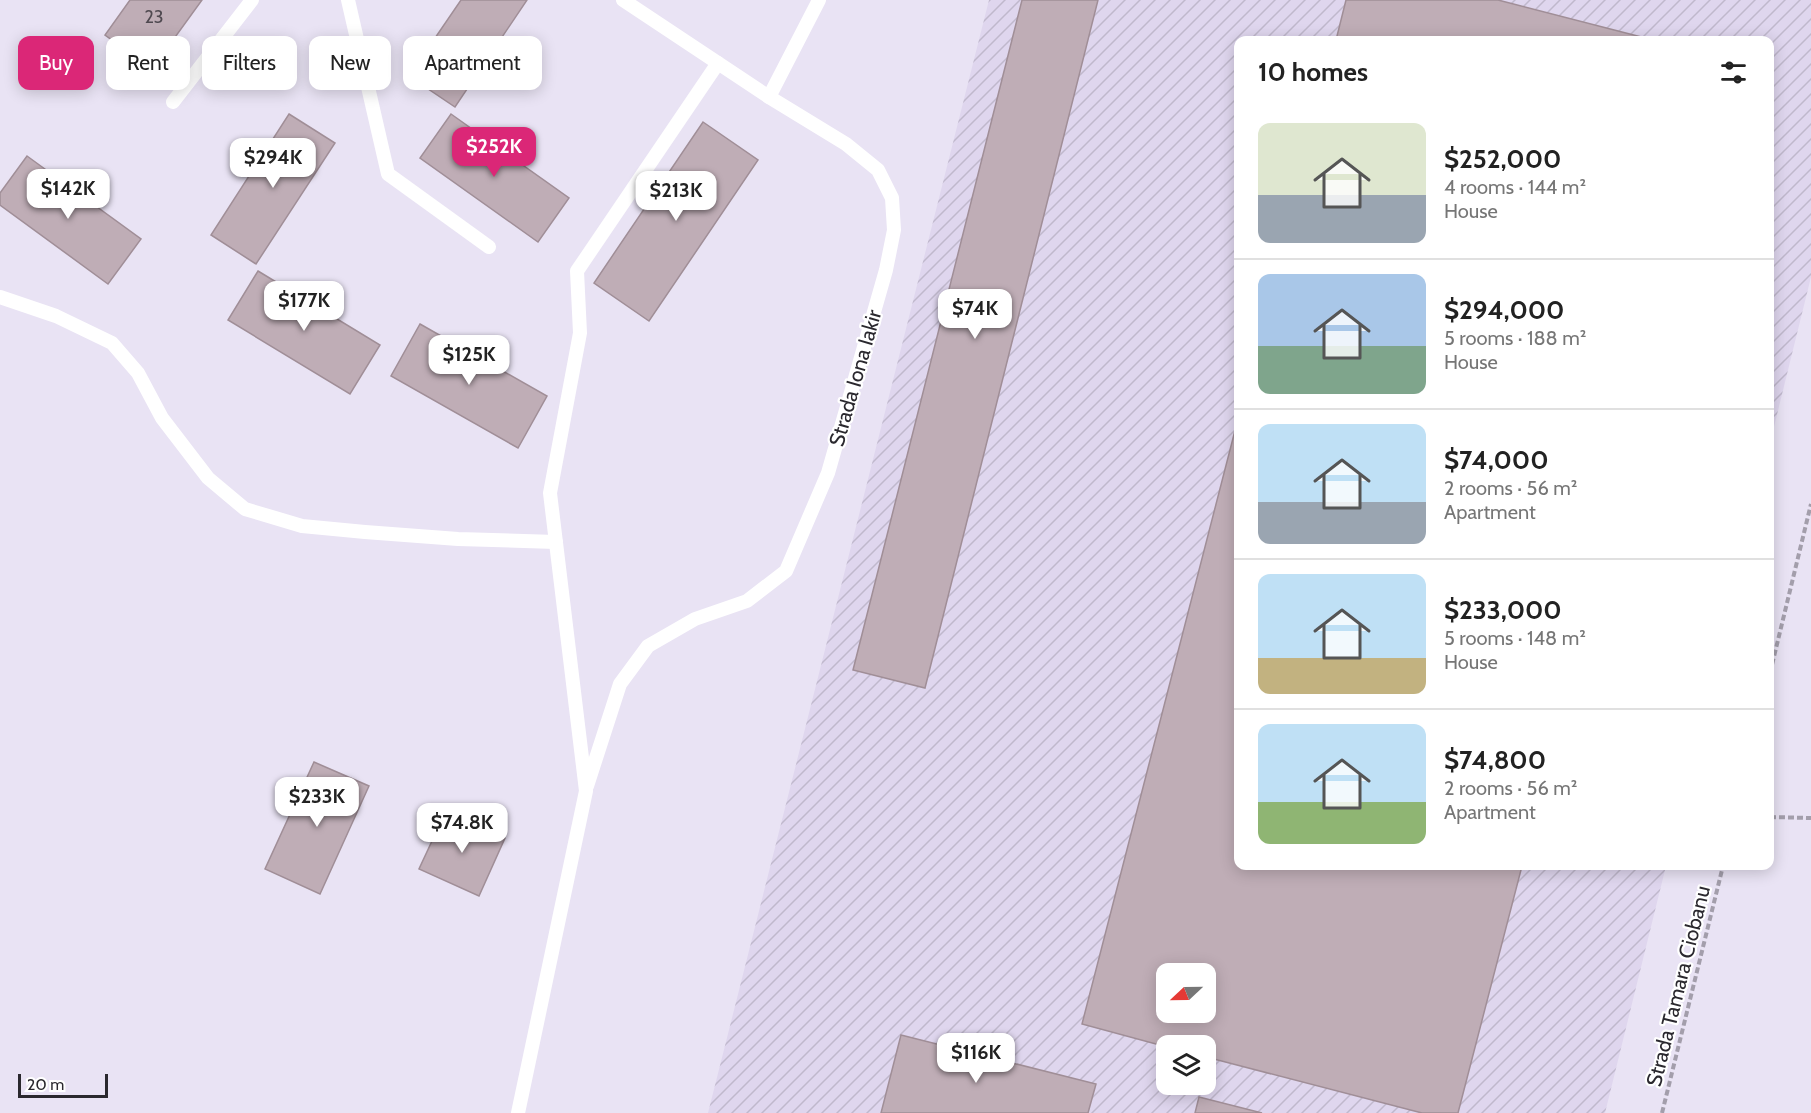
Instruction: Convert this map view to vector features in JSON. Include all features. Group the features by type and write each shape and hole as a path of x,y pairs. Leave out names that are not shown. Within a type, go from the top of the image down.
{"lane":[{"path":"173,102 252,0"},
{"path":"348,0 388,174 489,247"},
{"name":"Strada Iona Iakir","path":"586,791 620,684 648,645 695,619 747,601 786,571 828,473 886,270 894,230 892,198 878,170 846,144 769,97 623,0"},
{"path":"769,97 819,0"},
{"path":"518,1113 586,791 550,493 579,333 577,271 718,63"},
{"path":"0,297 56,316 112,343 138,373 162,418 208,478 245,509 302,526 458,539 556,542"}],"path":[{"path":"1774,657 1811,504"},
{"path":"1774,817 1811,818"},
{"name":"Strada Tamara Ciobanu","path":"1662,1113 1722,870"}],"shaded area":[{"path":"989,0 1811,0 1811,277 1774,427 1774,36 1234,36 1234,870 1665,870 1605,1113 708,1113"}],"building":[{"path":"130,0 202,0 176,36 105,35"},
{"path":"461,0 527,0 503,36 436,36"},
{"path":"1022,0 1098,0 925,688 853,670"},
{"path":"1346,0 1498,0 1638,36 1337,36"},
{"path":"430,90 466,90 455,107"},
{"path":"289,114 335,143 256,264 211,235"},
{"path":"451,114 569,198 538,242 420,158"},
{"path":"703,122 758,160 649,321 594,283"},
{"path":"27,156 141,239 108,284 0,205 0,193"},
{"path":"258,271 380,345 350,394 228,320"},
{"path":"420,324 547,396 518,448 391,376"},
{"path":"1234,434 1234,870 1521,870 1458,1113 1422,1113 1216,1060 1216,1035 1156,1035 1156,1044 1082,1024"},
{"path":"314,762 369,786 320,894 265,869"},
{"path":"446,811 505,838 479,896 419,869"},
{"path":"901,1035 1096,1084 1088,1113 881,1113"},
{"path":"1199,1097 1262,1113 1195,1113"}]}
